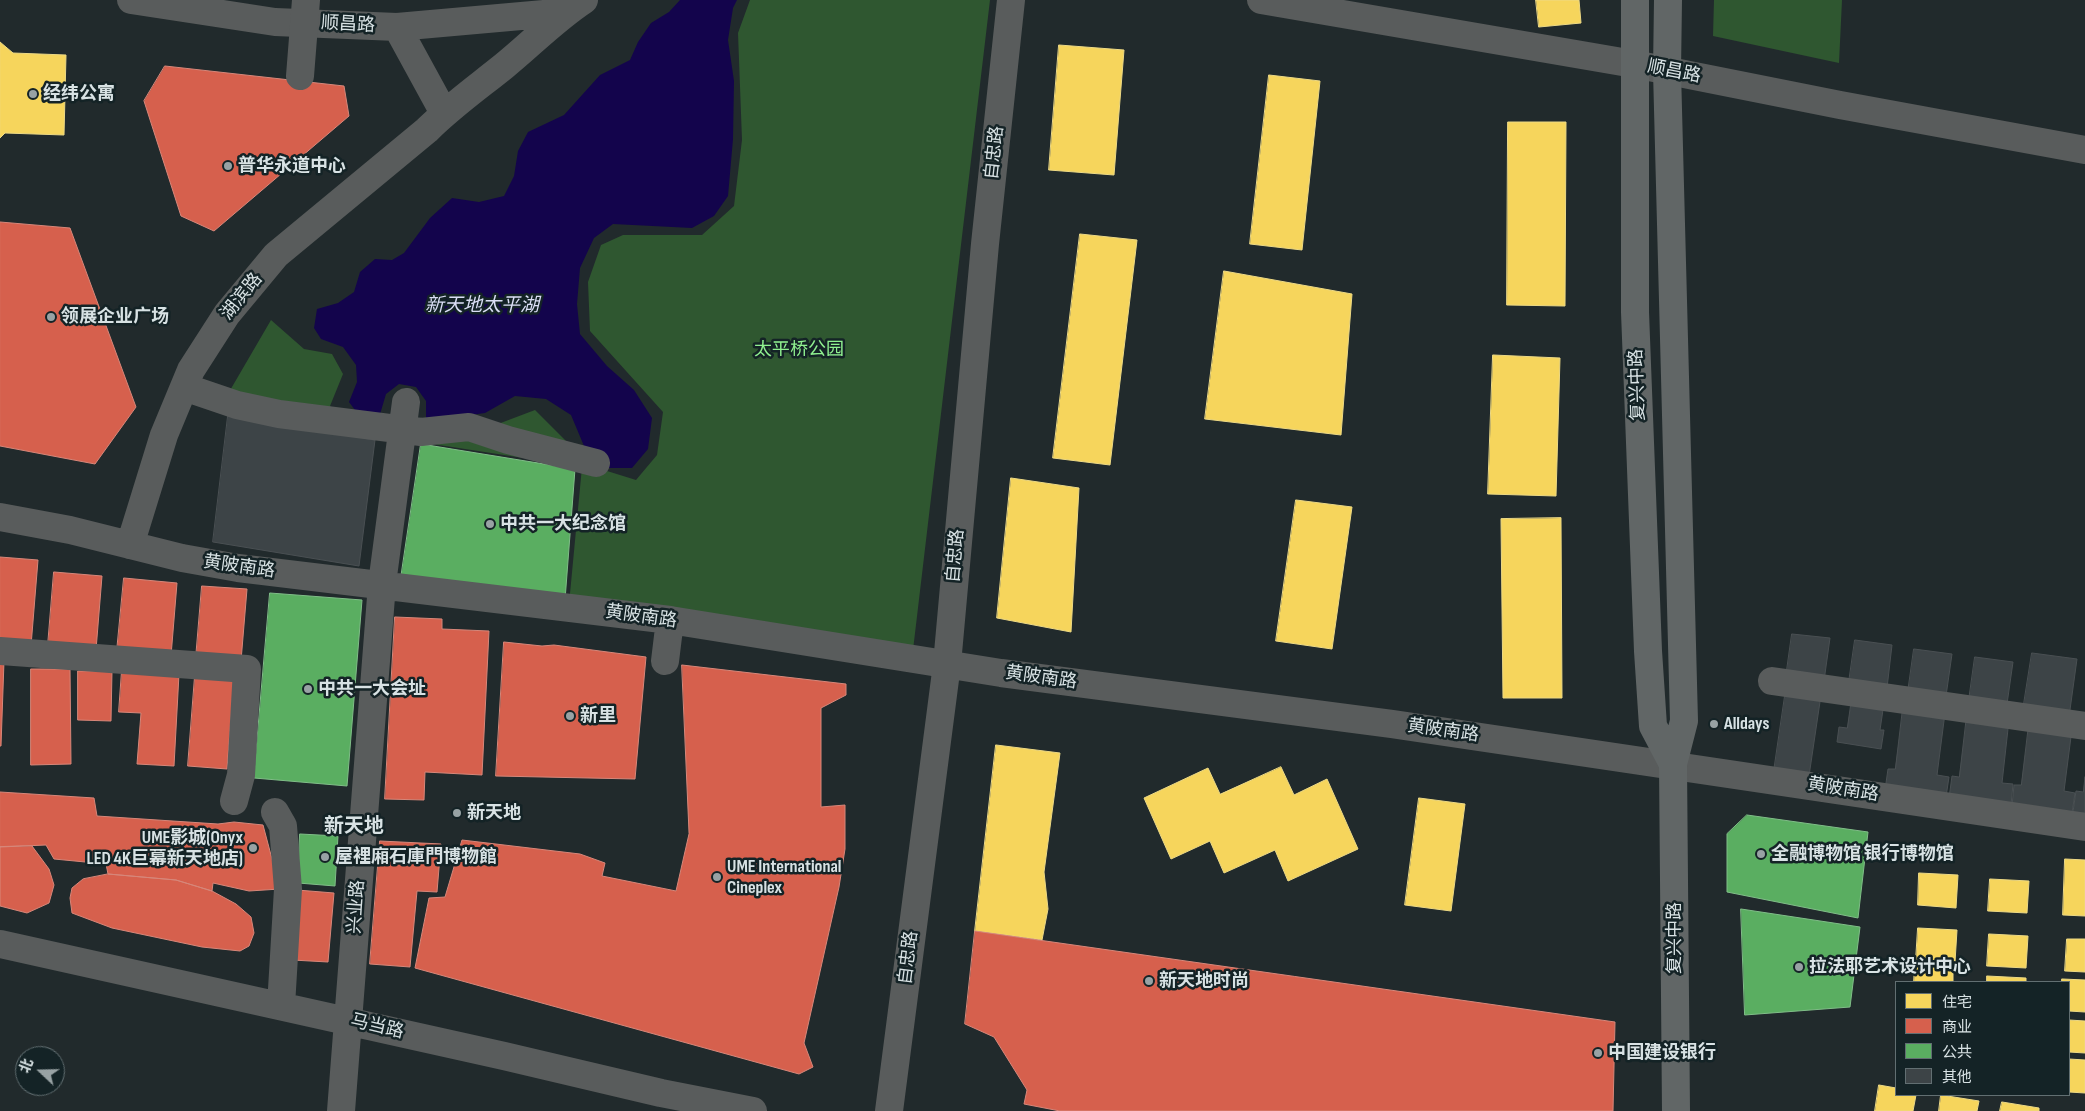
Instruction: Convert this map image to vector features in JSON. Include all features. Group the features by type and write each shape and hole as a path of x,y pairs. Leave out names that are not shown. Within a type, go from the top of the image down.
{"main road":[{"name":"复兴中路","path":"1634,0 1635,312 1648,651 1653,726 1673,764"},
{"name":"复兴中路","path":"1668,0 1667,71 1684,721 1673,764 1676,1111"}],"street":[{"name":"顺昌路","path":"132,0 275,22 305,11 397,28 575,6"},
{"name":"自忠路","path":"889,1111 947,664 983,264 1011,0"},
{"name":"顺昌路","path":"1261,0 1634,64 1840,106 2085,150"},
{"name":"湖滨路","path":"130,545 164,435 190,370 227,314 276,255 427,130 444,113 575,6"},
{"path":"300,76 305,11"},
{"path":"397,28 444,113"},
{"path":"184,387 237,405 279,414 421,432 469,427 508,440 596,463"},
{"name":"兴业路","path":"341,1111 382,584 406,402"},
{"name":"黄陂南路","path":"0,517 70,530 182,558 238,568 670,620 947,664 1673,764 2085,827"},
{"path":"665,661 670,620"},
{"path":"0,652 247,669 240,775 234,801"},
{"path":"1772,681 2085,726"},
{"path":"275,812 283,826 288,889 281,1006"},
{"name":"马当路","path":"0,944 661,1093 753,1111"}],"green space":[{"name":"太平桥公园","path":"750,0 990,0 913,650 569,604 582,467 218,411 271,320 304,349 332,354 343,374 330,406 354,428 498,424 535,410 591,466 636,480 657,455 663,412 590,331 588,282 601,245 623,235 702,235 734,206 742,140 738,33"},
{"path":"1714,0 1842,0 1839,63 1713,36"}],"water":[{"name":"新天地太平湖","path":"680,0 737,0 733,8 728,40 734,81 733,139 728,196 714,216 692,228 613,224 594,238 580,268 577,304 580,334 607,366 634,390 652,418 648,449 632,468 605,468 584,446 571,415 546,399 515,396 485,413 426,421 426,401 416,387 399,384 386,394 378,421 358,414 349,402 357,382 356,365 343,347 321,339 314,328 317,309 338,303 354,292 360,272 375,259 392,260 404,253 430,218 452,198 479,202 504,196 514,176 518,151 528,132 564,115 600,75 630,60 638,42 651,23 669,12"}],"building: 住宅":[{"path":"1536,0 1579,0 1581,23 1539,27"},
{"name":"经纬公寓","path":"0,42 13,53 66,55 64,135 5,133 0,138"},
{"path":"1059,45 1124,50 1114,175 1049,170"},
{"path":"1269,75 1320,81 1302,250 1250,244"},
{"path":"1508,122 1566,122 1565,306 1507,305"},
{"path":"1080,234 1137,240 1110,465 1053,458"},
{"path":"1224,271 1352,294 1341,435 1205,419"},
{"path":"1493,355 1560,358 1556,496 1488,494"},
{"path":"1011,478 1079,488 1071,632 997,618"},
{"path":"1296,500 1352,507 1332,649 1276,641"},
{"path":"1561,518 1562,698 1503,698 1501,519"},
{"path":"996,745 1060,753 1044,872 1048,909 1042,940 975,931"},
{"path":"1281,767 1294,795 1327,779 1358,849 1288,881 1275,850 1224,873 1210,841 1171,859 1144,798 1208,768 1220,794"},
{"path":"1419,798 1465,804 1451,911 1405,905"},
{"path":"2065,859 2085,860 2085,916 2063,915"},
{"path":"1919,873 1958,875 1956,908 1918,905"},
{"path":"1990,879 2029,881 2027,913 1988,911"},
{"path":"1918,928 1957,930 1955,962 1916,960"},
{"path":"1989,934 2028,936 2026,968 1987,966"},
{"path":"2067,939 2085,939 2085,972 2065,971"},
{"path":"1915,967 1953,969 1953,981 1914,981"},
{"path":"1987,976 2026,978 2026,981 1987,981"},
{"path":"2062,979 2085,980 2085,1012 2070,1011 2070,981 2062,981"},
{"path":"2070,1020 2085,1021 2085,1053 2070,1052"},
{"path":"2070,1059 2085,1060 2085,1093 2070,1092"},
{"path":"1879,1085 1895,1088 1895,1096 1916,1096 1913,1111 1875,1111"},
{"path":"1941,1096 1979,1101 1977,1111 1939,1111"},
{"path":"2002,1102 2039,1108 2039,1111 2000,1111"}],"building: 商业":[{"name":"普华永道中心","path":"165,66 344,86 349,116 214,231 181,216 144,101"},
{"name":"领展企业广场","path":"0,222 70,228 136,407 95,464 0,446"},
{"path":"0,557 38,560 31,646 0,643"},
{"path":"54,572 102,576 96,650 48,645"},
{"path":"124,578 177,583 171,656 117,651"},
{"path":"202,586 247,589 241,661 196,658"},
{"path":"395,617 442,619 442,629 489,631 482,775 425,772 424,800 385,799"},
{"name":"新里","path":"504,642 542,646 554,645 646,657 635,779 496,776"},
{"path":"0,660 4,661 1,746 0,746"},
{"path":"682,665 846,684 846,695 821,708 821,807 845,805 845,849 839,887 804,1043 813,1067 799,1074 415,968 429,898 445,897 462,840 580,854 605,863 602,876 676,891 689,834"},
{"path":"31,669 70,669 71,764 31,765"},
{"path":"122,670 179,674 174,766 137,764 141,713 119,712"},
{"path":"78,671 112,671 111,721 78,720"},
{"path":"195,676 234,679 227,769 188,766"},
{"path":"0,792 94,798 97,816 263,825 280,889 249,891 213,883 212,891 176,880 108,874 106,864 54,859 46,845 0,847"},
{"path":"380,841 441,844 437,892 417,891 410,967 370,964"},
{"path":"32,846 49,869 54,885 49,903 27,913 0,906 0,847"},
{"path":"108,874 176,880 212,891 236,904 251,917 254,933 249,946 240,951 202,947 112,928 72,913 70,898 72,888 83,879"},
{"path":"297,890 334,893 328,962 292,960"},
{"name":"新天地时尚","path":"975,931 1615,1022 1613,1111 1060,1111 1024,1104 1027,1090 994,1037 965,1024"}],"building: 公共":[{"name":"中共一大纪念馆","path":"421,444 575,469 565,600 401,578"},
{"name":"中共一大会址","path":"270,593 362,600 347,786 254,778"},
{"path":"1747,815 1868,832 1858,918 1727,892 1727,834"},
{"path":"300,834 338,836 335,886 298,883"},
{"name":"拉法耶艺术设计中心","path":"1741,909 1860,927 1850,1007 1745,1015"}],"building: 其他":[{"path":"228,416 375,440 359,566 213,542"},
{"path":"1792,634 1830,638 1824,681 1786,677"},
{"path":"1855,640 1892,645 1887,688 1849,682"},
{"path":"1914,649 1952,654 1946,696 1908,692"},
{"path":"2032,653 2077,659 2069,717 2023,710"},
{"path":"1975,657 2013,662 2007,704 1969,700"},
{"path":"1786,689 1821,695 1809,776 1774,771"},
{"path":"1852,698 1884,703 1880,730 1884,730 1881,749 1837,742 1839,727 1847,728"},
{"path":"1903,708 1945,713 1937,775 1949,777 1946,797 1885,790 1888,769 1895,769"},
{"path":"1967,715 2009,720 2002,783 2013,784 2011,805 1949,798 1952,776 1959,777"},
{"path":"2029,724 2072,729 2064,791 2075,793 2072,813 2012,806 2014,785 2021,785"},
{"path":"2085,777 2085,813 2073,812 2076,791 2083,792"}],"place":[{"name":"经纬公寓","path":"33,94"},
{"name":"普华永道中心","path":"228,166"},
{"name":"领展企业广场","path":"51,317"},
{"name":"中共一大纪念馆","path":"490,524"},
{"name":"中共一大会址","path":"308,689"},
{"name":"新里","path":"570,716"},
{"name":"Alldays","path":"1714,724"},
{"name":"新天地","path":"457,813"},
{"name":"UME影城(Onyx LED 4K巨幕新天地店)","path":"253,848"},
{"name":"全融博物馆 银行博物馆","path":"1761,854"},
{"name":"屋裡廂石庫門博物館","path":"325,857"},
{"name":"UME International Cineplex","path":"717,877"},
{"name":"拉法耶艺术设计中心","path":"1799,967"},
{"name":"新天地时尚","path":"1149,981"},
{"name":"中国建设银行","path":"1598,1053"}],"district":[{"name":"新天地","path":"354,827"}]}
